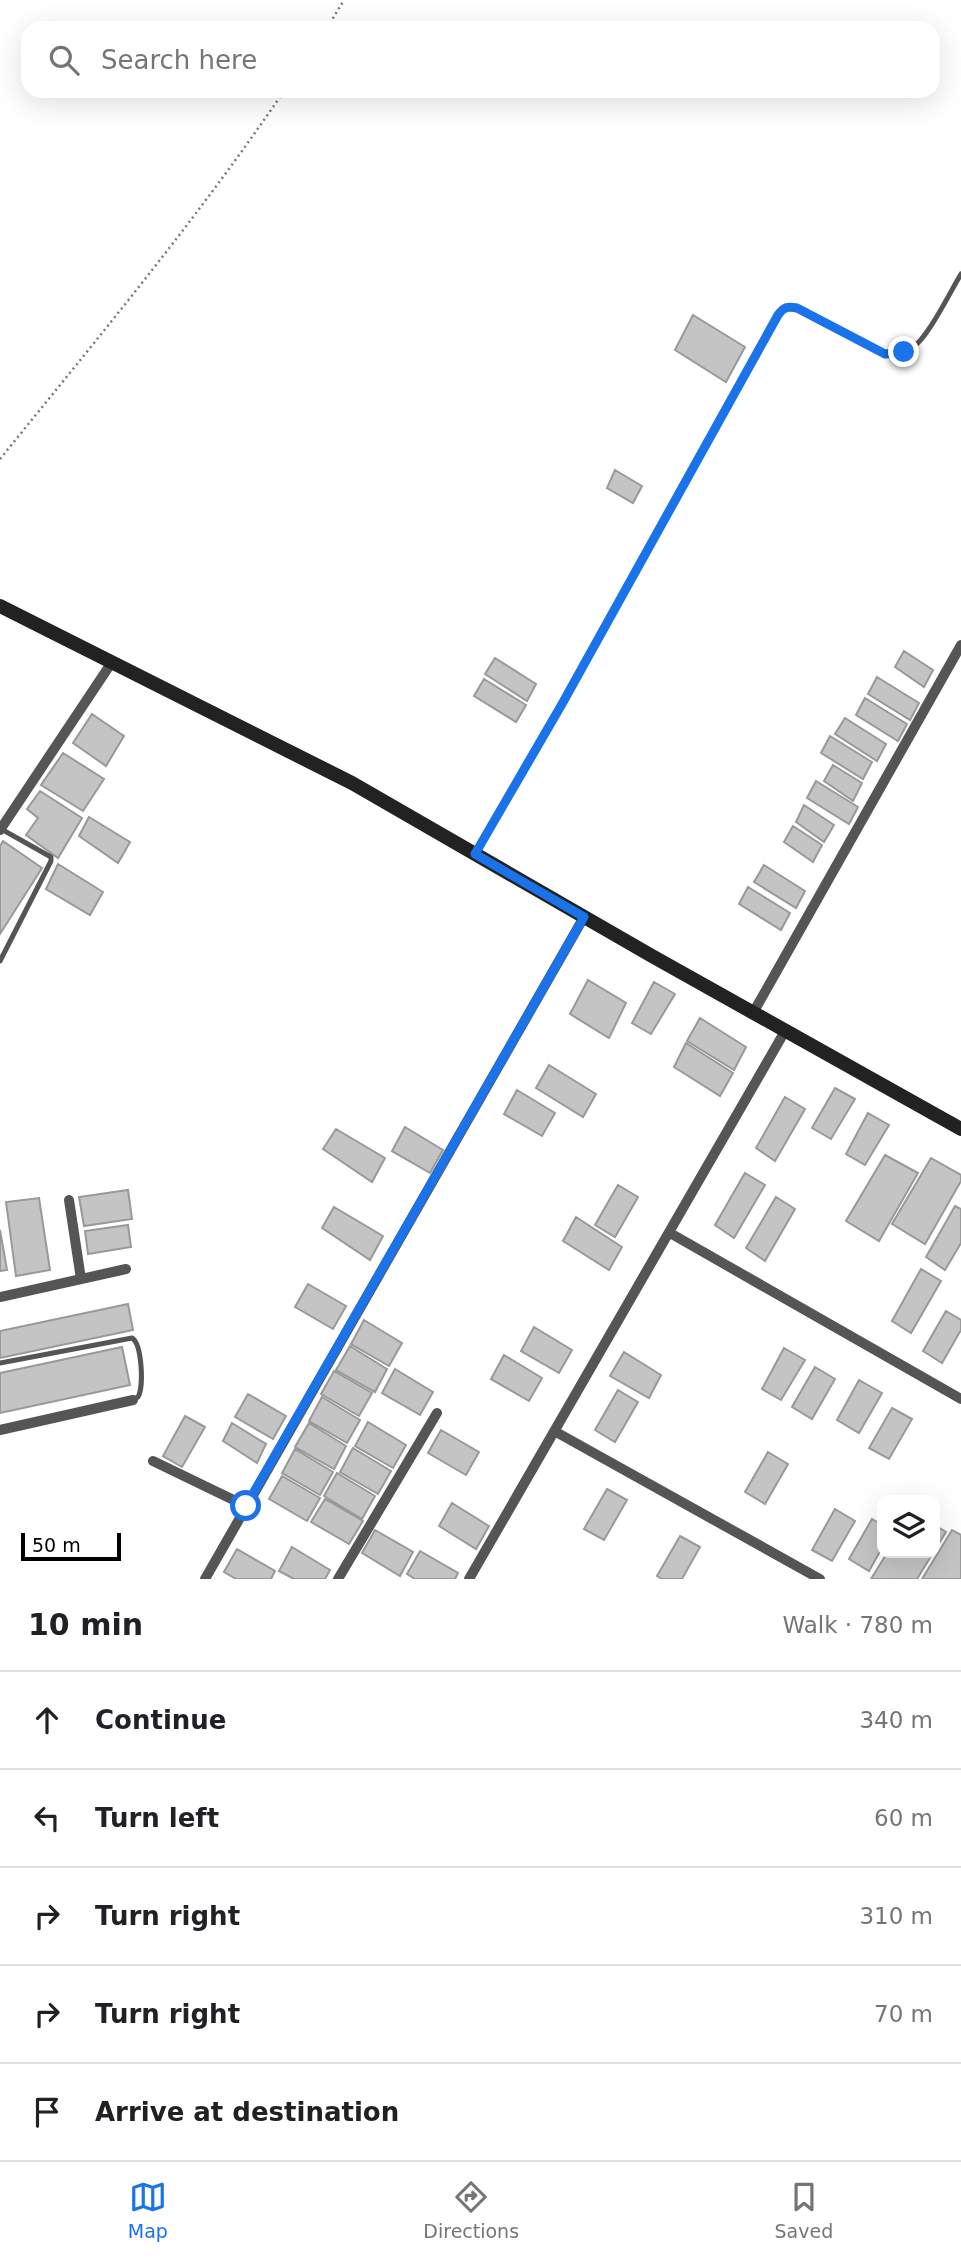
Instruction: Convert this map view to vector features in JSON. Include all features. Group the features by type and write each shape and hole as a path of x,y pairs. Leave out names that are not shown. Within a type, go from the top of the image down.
{"street":[{"path":"0,606 352,783 961,1129"},
{"path":"753,1013 961,645"},
{"path":"0,829 112,662"},
{"path":"205,1579 584,917"},
{"path":"469,1579 786,1031"},
{"path":"69,1200 81,1279"},
{"path":"670,1233 961,1399"},
{"path":"0,1297 126,1269"},
{"path":"0,1430 133,1399"},
{"path":"338,1579 437,1413"},
{"path":"556,1432 820,1579"},
{"path":"153,1461 246,1506"}],"lane":[{"path":"475,854 783,308 797,308 885,354 896,354 914,347 923,337 961,274"},
{"path":"0,829 51,857 51,861 0,961"},
{"path":"0,1363 132,1338 139,1344 142,1387 138,1397 133,1399"}],"path":[{"path":"331,21 344,0"},
{"path":"0,459 162,260 241,155 279,98"}],"building":[{"path":"693,315 745,347 726,382 675,350"},
{"path":"615,470 642,486 633,503 607,488"},
{"path":"904,651 933,670 924,687 895,667"},
{"path":"495,658 536,684 527,701 485,674"},
{"path":"877,677 919,703 910,720 868,694"},
{"path":"484,679 526,705 516,722 474,696"},
{"path":"865,698 907,724 898,741 856,715"},
{"path":"92,714 124,736 106,766 73,743"},
{"path":"845,718 886,744 877,761 835,734"},
{"path":"830,736 872,762 863,779 821,753"},
{"path":"63,753 104,779 83,811 41,785"},
{"path":"833,765 862,783 853,801 824,781"},
{"path":"816,781 858,807 849,824 807,798"},
{"path":"40,791 82,818 58,858 26,835 38,818 27,809"},
{"path":"804,805 834,825 824,842 796,822"},
{"path":"89,817 130,842 118,863 79,836"},
{"path":"793,826 822,845 813,862 784,842"},
{"path":"3,841 42,868 0,934 0,846"},
{"path":"58,864 103,892 90,915 46,889"},
{"path":"764,865 805,891 796,908 754,882"},
{"path":"748,887 790,913 781,930 739,904"},
{"path":"588,980 626,1003 609,1038 570,1014"},
{"path":"654,982 675,994 651,1034 632,1023"},
{"path":"700,1018 746,1047 734,1070 687,1041"},
{"path":"686,1043 733,1073 720,1096 674,1067"},
{"path":"549,1065 596,1094 583,1117 536,1088"},
{"path":"835,1088 855,1099 831,1139 812,1128"},
{"path":"517,1090 555,1113 542,1136 504,1114"},
{"path":"785,1097 805,1109 775,1161 756,1148"},
{"path":"868,1113 889,1125 865,1165 846,1154"},
{"path":"405,1127 443,1150 430,1173 392,1151"},
{"path":"336,1129 385,1158 372,1182 323,1149"},
{"path":"885,1155 918,1173 879,1241 846,1221"},
{"path":"931,1158 961,1175 961,1181 925,1244 892,1224"},
{"path":"745,1173 765,1185 734,1238 715,1225"},
{"path":"618,1185 638,1197 615,1237 595,1225"},
{"path":"128,1190 132,1219 84,1226 79,1197"},
{"path":"776,1197 795,1209 765,1261 746,1248"},
{"path":"39,1198 50,1270 16,1276 6,1202"},
{"path":"955,1206 961,1209 961,1243 945,1270 926,1257"},
{"path":"334,1207 383,1236 370,1260 322,1228"},
{"path":"576,1217 622,1247 609,1270 563,1241"},
{"path":"128,1225 131,1247 88,1254 85,1231"},
{"path":"0,1230 7,1270 0,1271"},
{"path":"921,1269 941,1281 911,1333 892,1321"},
{"path":"308,1284 346,1306 333,1329 295,1307"},
{"path":"128,1304 133,1330 0,1358 0,1331"},
{"path":"946,1311 961,1320 961,1330 942,1363 923,1351"},
{"path":"364,1320 402,1343 389,1366 351,1344"},
{"path":"534,1327 572,1350 559,1373 521,1351"},
{"path":"350,1346 387,1369 375,1392 336,1370"},
{"path":"122,1347 130,1385 0,1413 0,1373"},
{"path":"784,1348 805,1360 781,1400 762,1389"},
{"path":"624,1352 661,1375 649,1398 610,1376"},
{"path":"504,1355 542,1378 529,1401 491,1379"},
{"path":"815,1367 835,1379 812,1419 792,1407"},
{"path":"395,1369 433,1392 420,1415 382,1393"},
{"path":"334,1371 372,1393 359,1416 321,1394"},
{"path":"859,1380 882,1393 859,1433 837,1420"},
{"path":"618,1390 638,1402 615,1442 595,1430"},
{"path":"248,1394 286,1416 273,1439 235,1417"},
{"path":"322,1397 360,1420 347,1443 309,1421"},
{"path":"892,1408 912,1419 889,1459 869,1448"},
{"path":"185,1416 205,1427 182,1467 163,1456"},
{"path":"368,1422 406,1445 393,1468 355,1446"},
{"path":"232,1423 266,1444 257,1463 223,1441"},
{"path":"309,1423 346,1446 334,1469 295,1447"},
{"path":"441,1430 479,1452 466,1475 428,1453"},
{"path":"353,1448 391,1471 378,1494 340,1472"},
{"path":"295,1449 333,1472 320,1495 282,1473"},
{"path":"768,1452 788,1464 765,1504 745,1492"},
{"path":"337,1473 375,1496 362,1519 324,1496"},
{"path":"282,1476 320,1498 307,1521 269,1499"},
{"path":"607,1489 627,1500 604,1540 584,1529"},
{"path":"325,1499 363,1521 349,1544 311,1522"},
{"path":"452,1503 489,1526 476,1549 439,1526"},
{"path":"835,1509 855,1521 832,1561 812,1550"},
{"path":"872,1519 877,1522 877,1557 869,1571 849,1559"},
{"path":"940,1528 946,1532 940,1542"},
{"path":"375,1530 413,1552 400,1576 362,1553"},
{"path":"952,1530 961,1535 961,1579 922,1579 935,1558 940,1558 940,1550"},
{"path":"680,1536 700,1547 682,1579 662,1579 657,1576"},
{"path":"292,1547 330,1570 325,1579 294,1579 279,1571"},
{"path":"237,1549 275,1571 271,1579 236,1579 224,1572"},
{"path":"420,1551 458,1573 455,1579 415,1579 407,1574"},
{"path":"884,1558 930,1558 917,1579 871,1579"}],"route":[{"path":"246,1506 584,917 475,854 562,704 778,315 783,308 797,308 885,354 904,352"}]}
